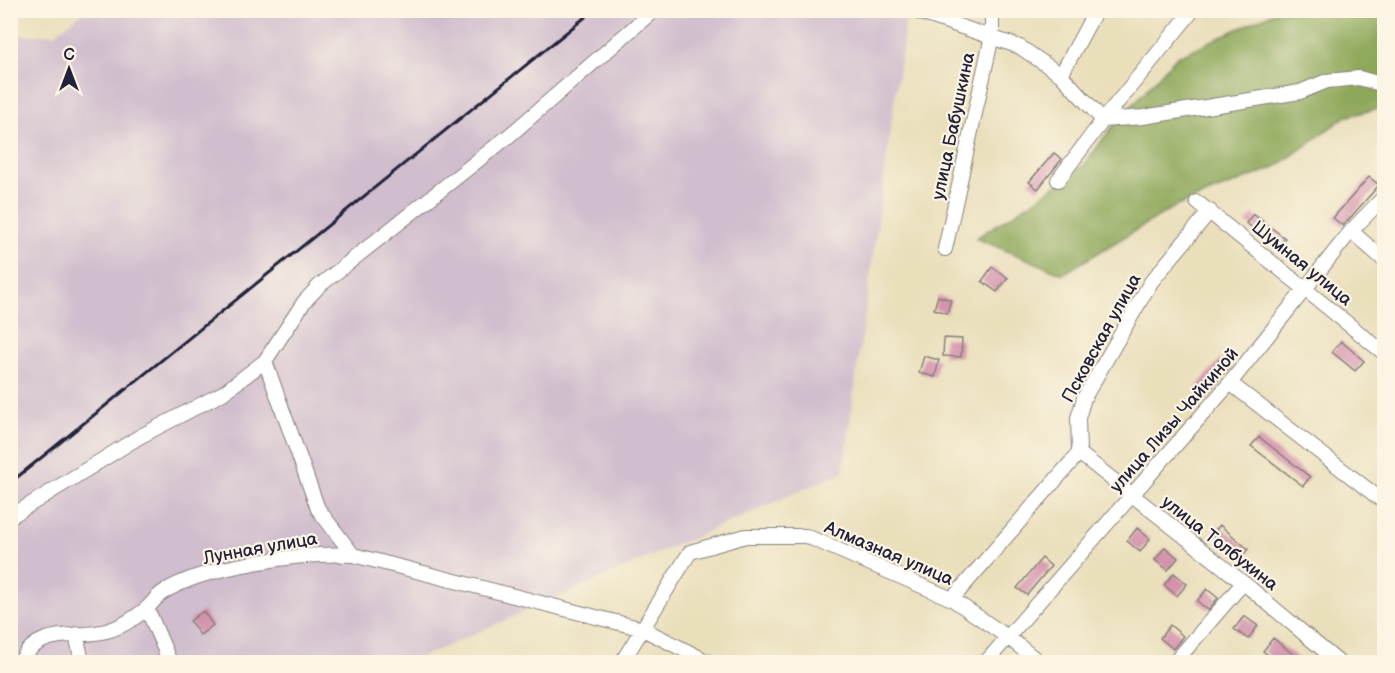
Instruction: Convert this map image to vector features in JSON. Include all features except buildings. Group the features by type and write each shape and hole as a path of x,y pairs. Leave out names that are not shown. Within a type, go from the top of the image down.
{"street":[{"path":"10,517 139,437 223,393 265,361 304,302 319,286 510,135 654,10"},
{"path":"912,10 1020,47 1061,75 1103,120"},
{"name":"улица Бабушкина","path":"945,249 992,36 992,10"},
{"path":"1061,75 1096,10"},
{"path":"1058,180 1103,120 1193,10"},
{"path":"1103,120 1143,117 1300,92 1327,81 1359,78 1384,85"},
{"name":"улица Лизы Чайкиной","path":"986,663 1230,383 1351,231 1384,197"},
{"name":"Шумная улица","path":"1197,202 1384,353"},
{"name":"Псковская улица","path":"1079,453 1078,418 1084,398 1151,282 1210,211"},
{"path":"1351,231 1384,260"},
{"path":"265,361 318,509 353,555"},
{"path":"1230,383 1384,502"},
{"path":"952,599 1079,453"},
{"name":"улица Толбухина","path":"1079,453 1131,497 1243,583 1338,663"},
{"name":"Алмазная улица","path":"622,663 690,552 746,536 806,536 952,599 1039,663"},
{"name":"Лунная улица","path":"21,663 25,655 45,637 106,631 147,608 161,593 203,574 290,558 331,554 353,555 643,629 708,663"},
{"path":"1175,663 1243,583"},
{"path":"147,608 170,663"},
{"path":"76,634 82,663"}],"shaded area":[{"path":"86,10 907,11 843,472 410,662 11,662 10,36 55,34"}],"green space":[{"path":"1277,11 1384,11 1384,107 1345,117 1276,167 1174,207 1063,274 976,238 1034,201 1085,164 1109,131 1176,57"}],"railway":[{"path":"10,483 594,10"}]}
